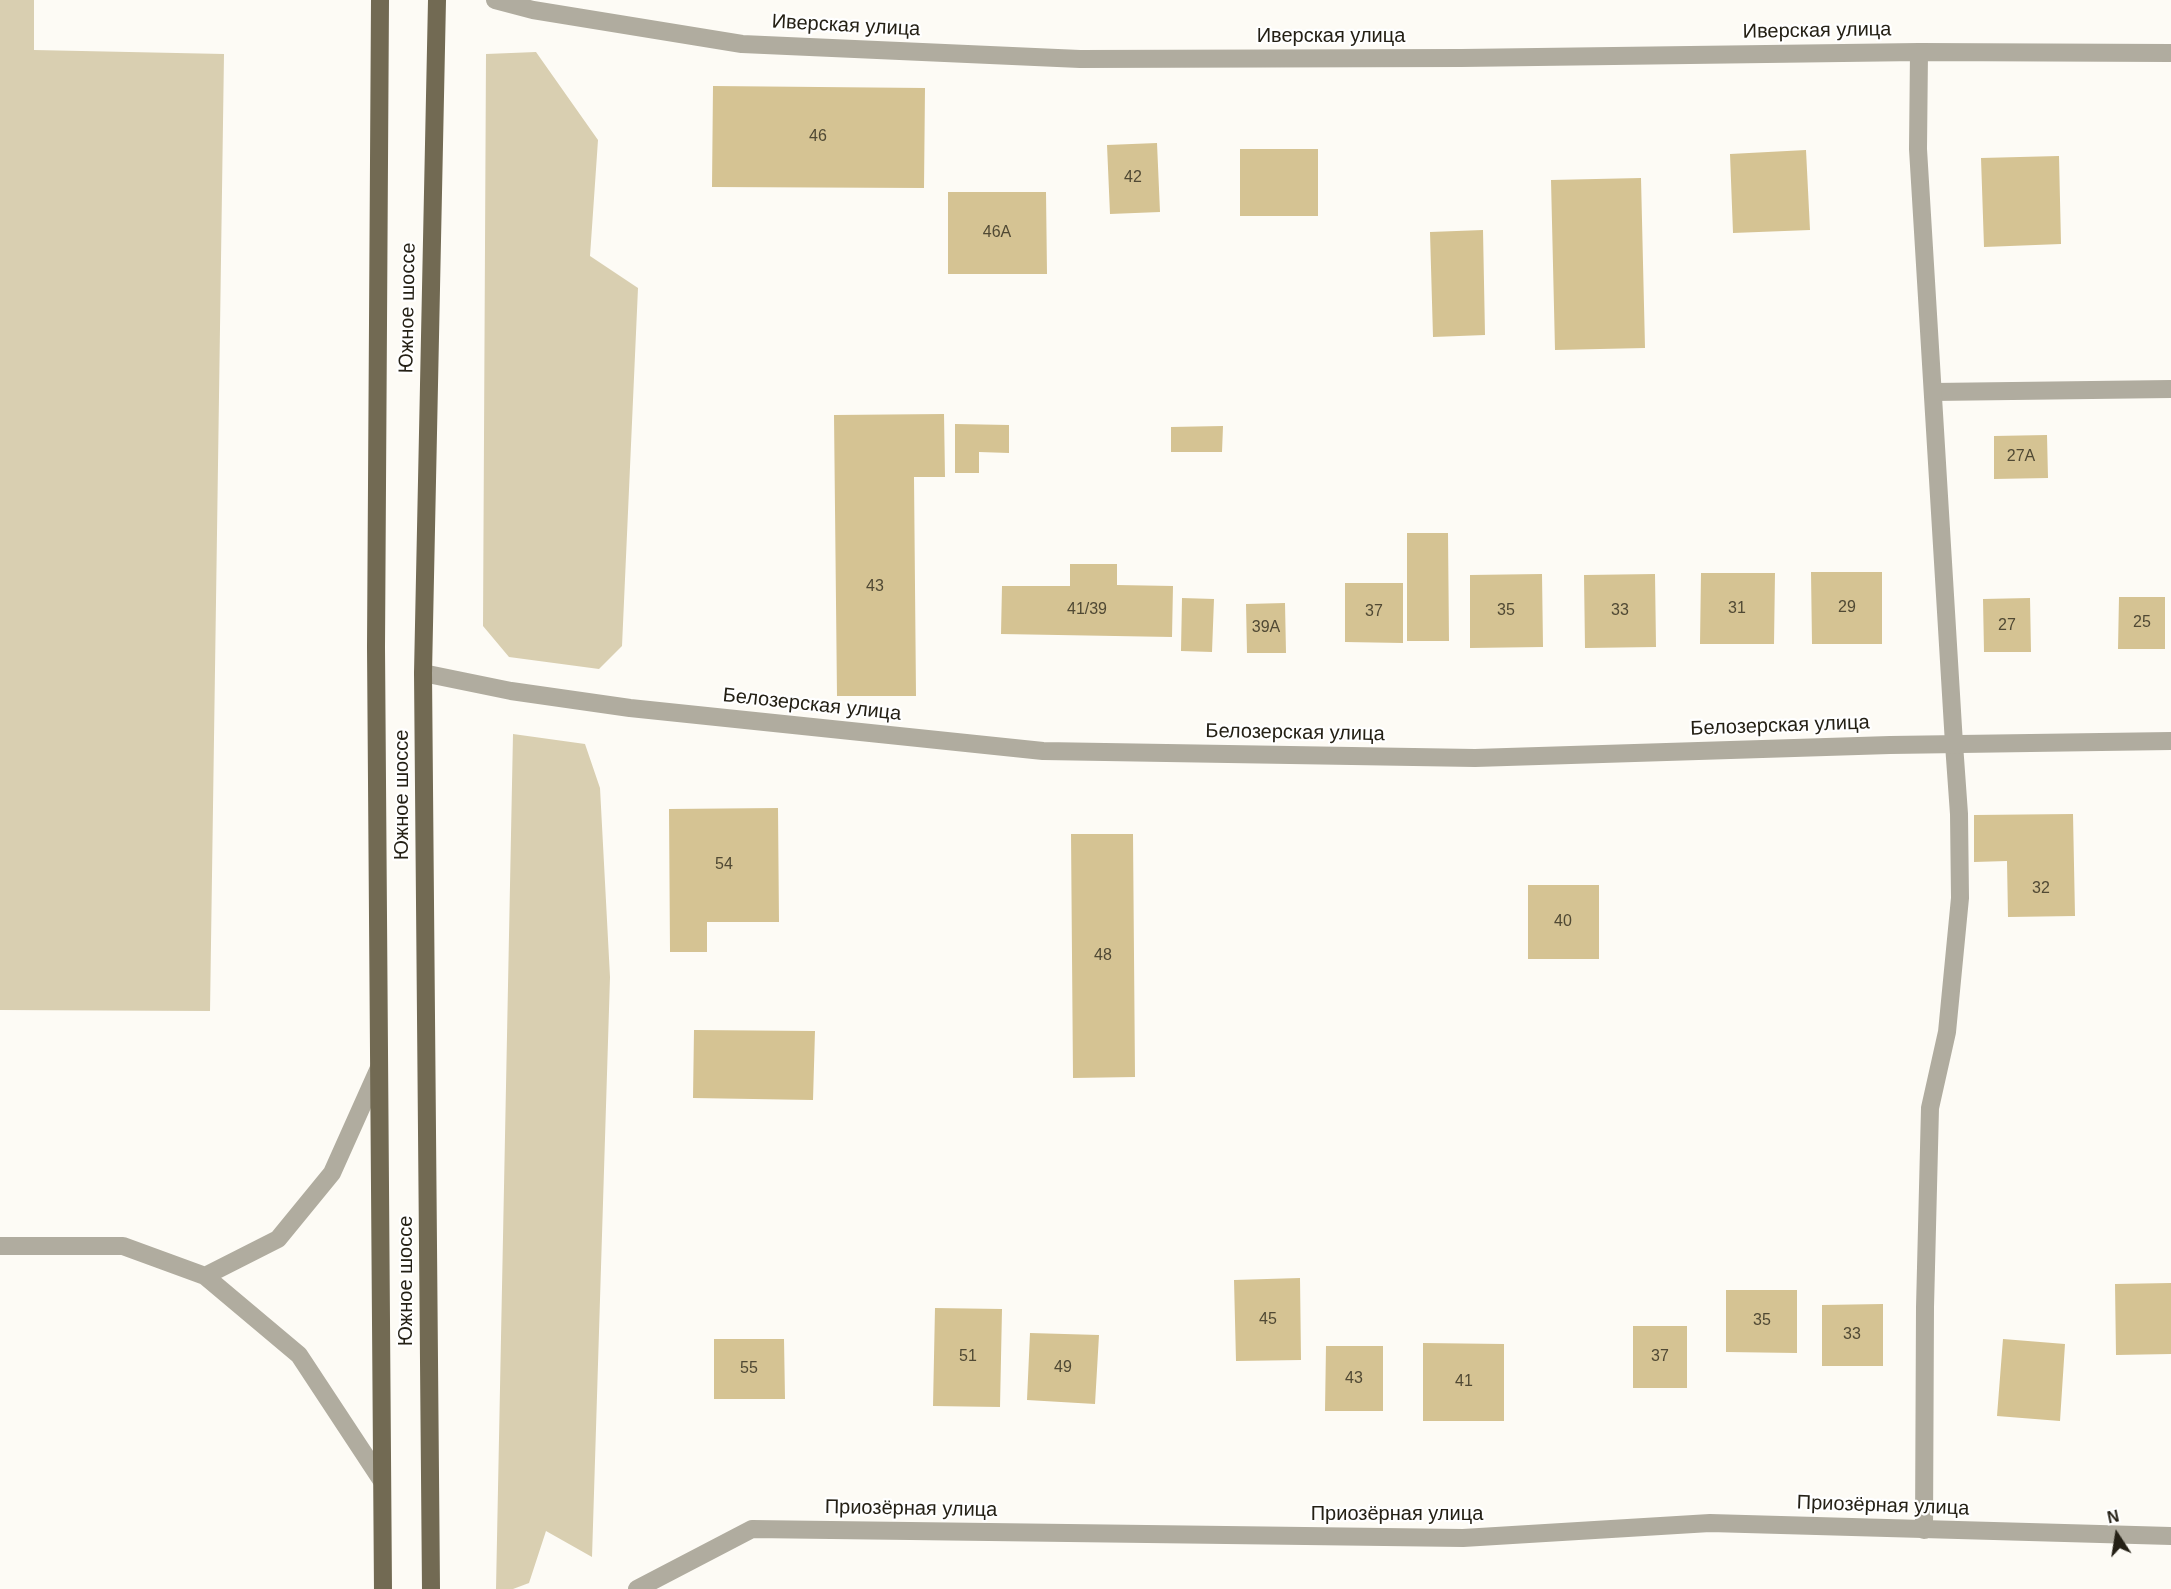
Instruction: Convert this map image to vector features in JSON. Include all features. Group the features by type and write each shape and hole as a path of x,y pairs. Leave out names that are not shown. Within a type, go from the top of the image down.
{"main road":[{"name":"Южное шоссе","path":"380,0 376,647 383,1589"},
{"name":"Южное шоссе","path":"431,1589 423,674 437,0"}],"street":[{"name":"Иверская улица","path":"495,0 533,10 742,44 1080,59 1461,58 1919,52 2171,53"},
{"path":"1919,52 1918,149 1959,814 1960,898 1947,1032 1930,1108 1925,1307 1924,1530"},
{"path":"1933,392 2171,389"},
{"name":"Белозерская улица","path":"423,674 511,691 630,708 1043,752 1475,758 1954,744 2171,741"},
{"path":"205,1276 278,1239 332,1173 379,1068"},
{"path":"0,1246 123,1246 205,1276 300,1355 382,1481"},
{"name":"Приозёрная улица","path":"637,1589 752,1529 1463,1538 1710,1523 2171,1536"}],"shaded area":[{"path":"0,0 34,0 34,50 224,54 210,1011 0,1010"},
{"path":"536,52 598,140 590,256 638,288 622,646 599,669 509,657 483,626 486,54"},
{"path":"513,734 585,744 600,788 610,977 592,1557 546,1531 529,1583 513,1589 496,1589"}],"building":[{"path":"713,86 925,88 924,188 712,187"},
{"path":"1157,143 1160,212 1110,214 1107,145"},
{"path":"1240,149 1318,149 1318,216 1240,216"},
{"path":"1806,150 1810,230 1733,233 1730,154"},
{"path":"2059,156 2061,244 1984,247 1981,158"},
{"path":"1641,178 1645,348 1555,350 1551,180"},
{"path":"948,192 1046,192 1047,274 948,274"},
{"path":"1483,230 1485,335 1433,337 1430,232"},
{"path":"944,414 945,477 914,477 916,696 837,696 834,415"},
{"path":"955,424 1009,425 1009,453 979,452 979,473 955,473"},
{"path":"1223,426 1222,452 1171,452 1171,427"},
{"path":"2047,435 2048,478 1994,479 1994,436"},
{"path":"1407,533 1448,533 1449,641 1407,641"},
{"path":"1070,564 1117,564 1117,585 1173,586 1172,637 1001,634 1002,586 1070,586"},
{"path":"1811,572 1882,572 1882,644 1812,644"},
{"path":"1701,573 1775,573 1774,644 1700,644"},
{"path":"1542,574 1543,647 1470,648 1470,575"},
{"path":"1655,574 1656,647 1585,648 1584,575"},
{"path":"1345,583 1403,583 1403,643 1345,642"},
{"path":"2119,597 2165,597 2165,649 2118,649"},
{"path":"1182,598 1214,599 1212,652 1181,651"},
{"path":"2030,598 2031,652 1984,652 1983,599"},
{"path":"1285,603 1286,653 1247,653 1246,604"},
{"path":"778,808 779,922 707,922 707,952 670,952 669,809"},
{"path":"2073,814 2075,916 2008,917 2007,861 1974,862 1974,815"},
{"path":"1071,834 1133,834 1135,1077 1073,1078"},
{"path":"1528,885 1599,885 1599,959 1528,959"},
{"path":"694,1030 815,1031 813,1100 693,1098"},
{"path":"1300,1278 1301,1360 1236,1361 1234,1280"},
{"path":"2171,1283 2171,1354 2116,1355 2115,1284"},
{"path":"1726,1290 1797,1290 1797,1353 1726,1352"},
{"path":"1883,1304 1883,1366 1822,1366 1822,1305"},
{"path":"935,1308 1002,1309 1000,1407 933,1406"},
{"path":"1633,1326 1687,1326 1687,1388 1633,1388"},
{"path":"1030,1333 1099,1335 1095,1404 1027,1400"},
{"path":"714,1339 784,1339 785,1399 714,1399"},
{"path":"2003,1339 2065,1344 2060,1421 1997,1416"},
{"path":"1423,1343 1504,1344 1504,1421 1423,1421"},
{"path":"1326,1346 1383,1346 1383,1411 1325,1411"}]}
